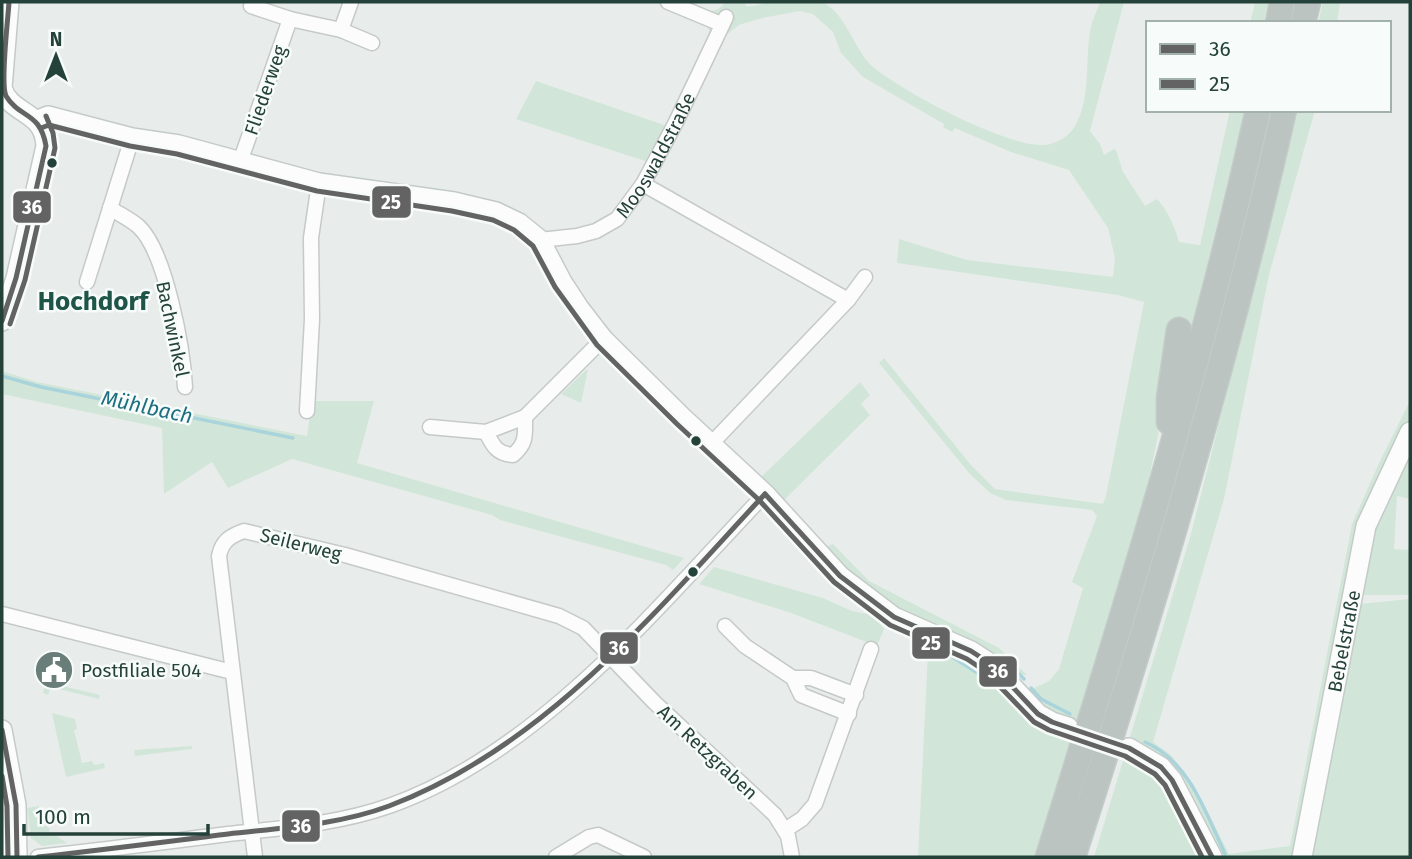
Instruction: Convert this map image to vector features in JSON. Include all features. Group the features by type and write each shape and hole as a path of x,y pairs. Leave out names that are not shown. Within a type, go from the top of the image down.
{"highway":[{"path":"1278,21 1282,2"},
{"path":"1303,21 1308,2"},
{"path":"1048,857 1106,676 1168,464 1203,338 1258,112"},
{"path":"1073,857 1158,585 1225,345 1283,112"},
{"path":"1168,464 1169,398 1180,330"}],"street":[{"path":"2,321 16,278 46,146 38,120 4,97 2,77 9,2"},
{"path":"252,2 251,6 290,19 341,30 372,43"},
{"path":"341,30 351,2"},
{"name":"Mooswaldstraße","path":"540,240 596,231 617,219 643,184 724,21 668,2"},
{"name":"Fliederweg","path":"240,162 290,19"},
{"path":"38,120 48,116 132,138 180,145 319,183 454,202 496,212 519,223 540,240 556,272 603,339 765,494 841,576 866,598 894,617 971,651 991,664 1038,714 1068,727"},
{"path":"87,282 132,138"},
{"path":"307,411 312,319 311,238 319,183"},
{"path":"643,184 848,300"},
{"name":"Bachwinkel","path":"110,208 139,227 155,253 170,299 183,359 185,387"},
{"path":"711,444 848,300 865,277"},
{"path":"430,427 486,432 525,417 603,339"},
{"path":"486,432 494,448 503,454 513,455 523,447 526,435 525,417"},
{"name":"Bebelstraße","path":"1302,857 1366,526 1410,432"},
{"path":"38,857 337,820 387,807 419,794 493,753 586,678 765,494"},
{"name":"Seilerweg","path":"252,831 219,556 222,544 231,536 244,531 345,555 559,616 583,628 610,655"},
{"path":"2,614 232,672"},
{"path":"725,626 745,646 793,678 801,695 849,714"},
{"path":"785,830 802,819 816,804 871,649"},
{"name":"Am Retzgraben","path":"610,655 654,702 775,815 785,830 792,857"},
{"path":"793,678 811,678 856,695"},
{"path":"2,730 16,805 17,857"},
{"path":"1129,748 1161,767 1172,780 1212,857"},
{"path":"252,831 255,857"},
{"path":"556,857 589,837 598,835 644,857"}],"green space":[{"path":"658,2 682,2 710,11 725,2 744,2 746,6 756,6 769,2 820,2 836,12 866,59 886,77 930,103 982,128 1028,143 1045,145 1066,136 1080,115 1091,28 1100,2 1124,2 1090,131 1104,155 1116,150 1123,172 1145,206 1157,199 1171,219 1179,242 1200,245 1230,112 1245,112 1192,327 1170,327 1158,436 1146,492 1076,725 1030,698 1026,692 1049,681 1059,669 1083,588 1072,582 1097,516 1092,510 1006,500 990,493 969,473 879,363 884,358 971,465 995,489 1103,504 1144,302 1118,295 897,263 899,239 967,260 1113,277 1115,258 1108,228 1069,170 1011,152 955,128 952,132 943,127 944,124 863,77 841,53 833,32 813,14 800,11 739,25 722,38 683,125 671,119 710,33 702,21"},
{"path":"1255,2 1268,2 1264,21 1250,21"},
{"path":"1323,2 1340,2 1337,21 1318,21"},
{"path":"536,81 667,126 648,162 516,119"},
{"path":"1297,112 1314,112 1269,275 1224,499 1153,742 1171,755 1193,784 1229,854 1290,846 1352,524 1410,401 1410,499 1397,496 1394,549 1410,550 1410,595 1358,595 1309,857 1094,857 1191,534"},
{"path":"588,369 581,403 561,394 584,372"},
{"path":"2,371 37,382 307,436 312,401 374,401 357,463 684,558 673,570 666,565 292,459 228,488 212,462 164,494 162,428 2,394"},
{"path":"860,382 870,395 861,404 870,415 783,501 760,478"},
{"path":"833,544 869,581 999,648 1027,675 1013,674 978,644 874,597 824,548"},
{"path":"714,567 823,598 852,611 873,615 884,629 877,646 791,613 699,584"},
{"path":"1410,599 1410,857 1311,857 1360,604"},
{"path":"930,647 949,652 988,677 1031,725 1071,742 1036,857 918,857"},
{"path":"46,682 100,695 99,699 51,687 48,695 43,693"},
{"path":"52,713 75,719 77,729 74,730 82,763 104,763 105,768 66,777"},
{"path":"192,746 192,749 135,756 134,750"},
{"path":"2,805 4,821 8,821 7,857 2,857"},
{"path":"39,806 42,823 67,843 42,846 31,838 27,808"}],"waterway":[{"name":"Mühlbach","path":"2,376 41,387 293,438"},
{"path":"931,650 948,654 979,674"},
{"path":"1014,669 1024,679"},
{"path":"1031,688 1041,699 1070,714"},
{"path":"1145,742 1160,751 1185,775 1225,854"}],"transit line":[{"name":"36","path":"2,321 16,278 46,146 39,127 11,103 4,89 9,2"},
{"name":"25","path":"10,324 25,280 55,148 53,133 46,116"},
{"name":"25","path":"41,128 49,125 130,146 177,154 317,191 452,211 493,220 514,230 533,246 555,287 597,345 759,500 834,582 890,625 967,659 985,671 1034,722 1049,730 1125,756 1155,774 1165,785 1202,857"},
{"name":"36","path":"765,494 840,576 894,617 971,651 991,664 1038,714 1052,722 1129,748 1161,767 1172,780 1212,857"},
{"name":"36","path":"38,857 330,822 389,806 445,780 498,749 548,712 594,672 639,629 765,494"},
{"name":"36","path":"2,730 16,805 17,857"},
{"name":"25","path":"2,776 7,806 8,857"}],"place":[{"name":"Postfiliale 504","path":"54,670"}],"district":[{"name":"Hochdorf","path":"93,301"}]}
